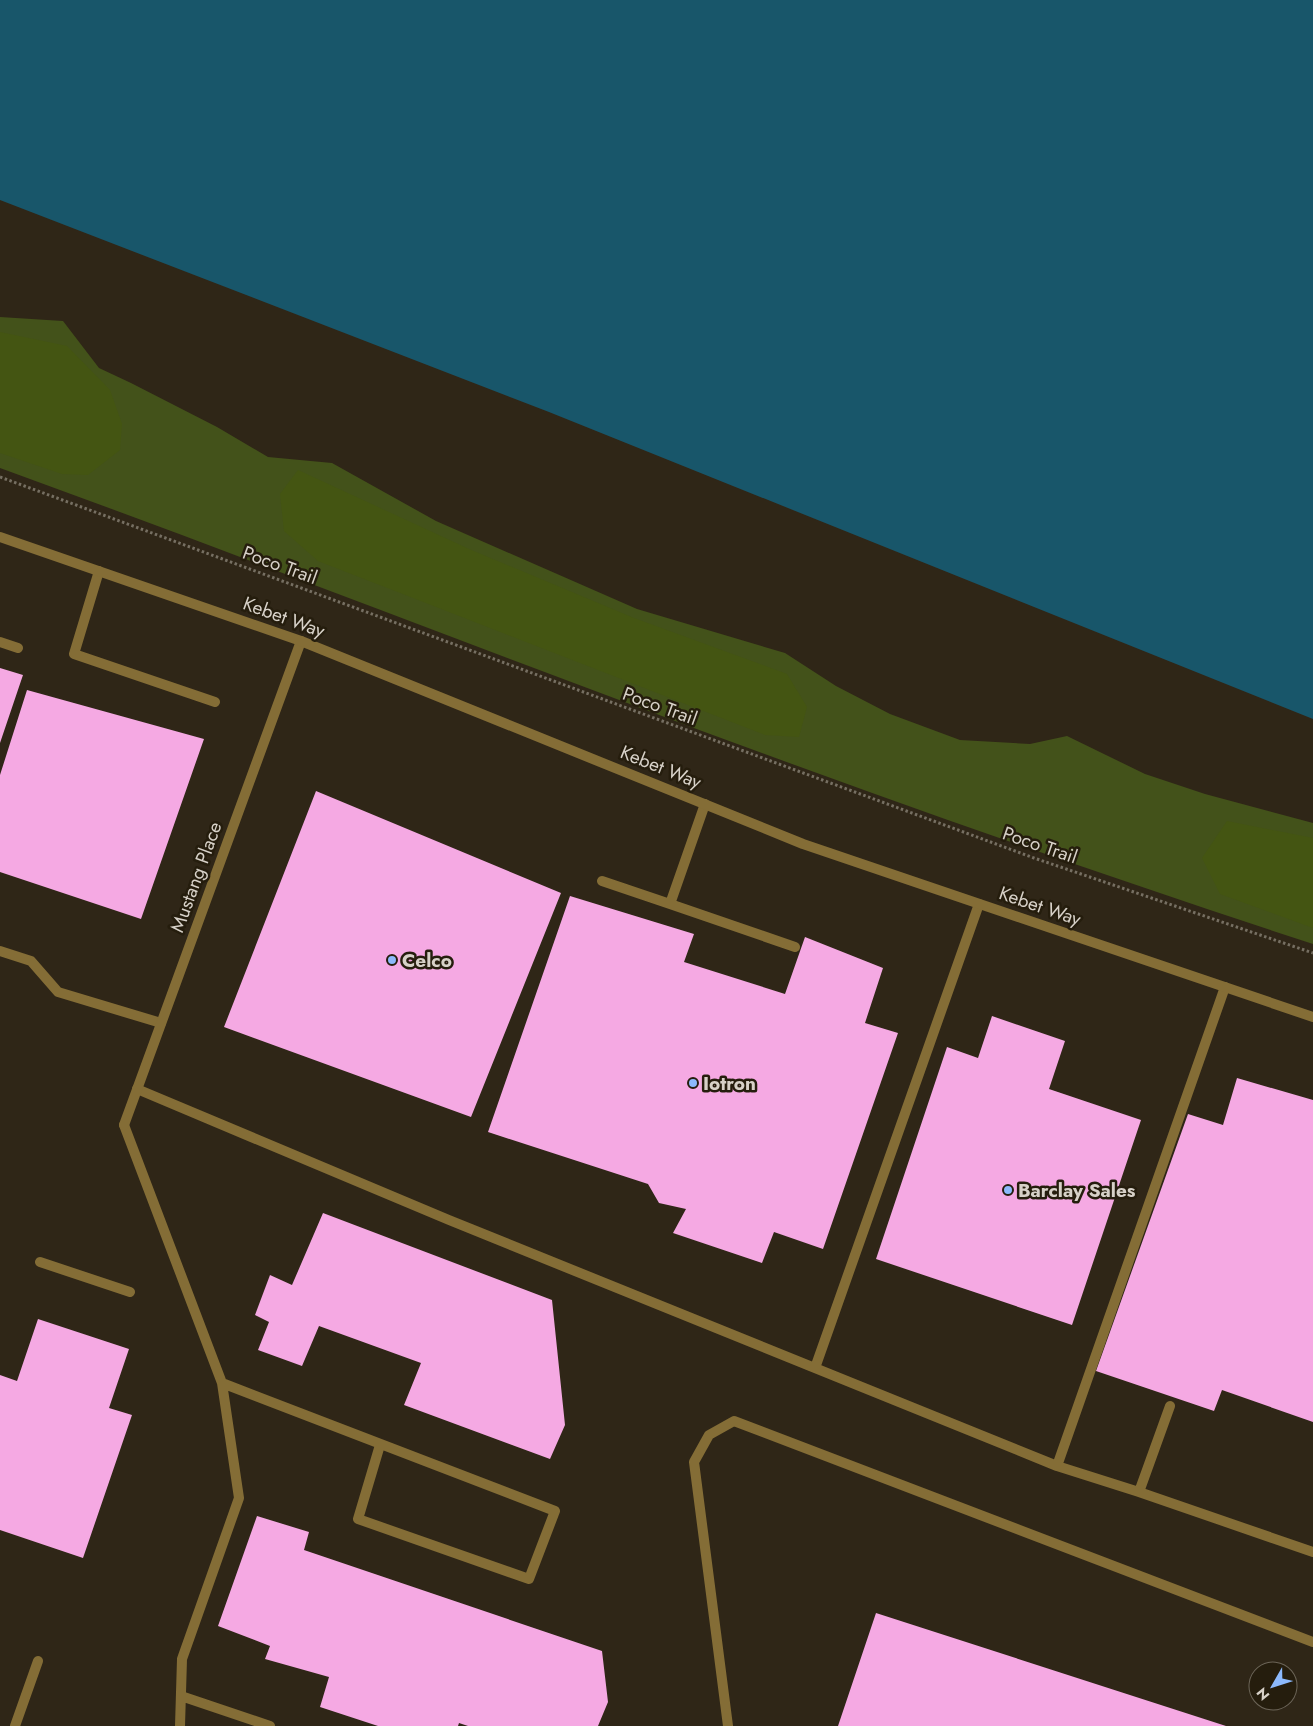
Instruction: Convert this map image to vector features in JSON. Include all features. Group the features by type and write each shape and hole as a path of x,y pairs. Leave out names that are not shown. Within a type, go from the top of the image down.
{"street":[{"name":"Kebet Way","path":"0,537 300,641 803,844 1313,1017"},
{"path":"99,571 74,654 215,702"},
{"name":"Mustang Place","path":"222,1383 124,1125 300,641"},
{"path":"0,642 18,648"},
{"path":"670,904 705,804"},
{"path":"602,881 795,947"},
{"path":"815,1368 979,904"},
{"path":"0,951 32,961 58,992 161,1023"},
{"path":"1057,1466 1225,987"},
{"path":"138,1089 449,1220 1057,1466 1313,1552"},
{"path":"40,1262 130,1292"},
{"path":"180,1726 182,1660 239,1498 222,1383 555,1511 529,1579 358,1519 380,1445"},
{"path":"1139,1492 1170,1406"},
{"path":"728,1726 694,1462 709,1435 734,1421 1313,1642"},
{"path":"15,1726 38,1661"},
{"path":"180,1696 270,1726"}],"path":[{"name":"Poco Trail","path":"0,477 1024,855 1313,953"}],"green space":[{"path":"0,317 63,321 99,368 217,427 268,457 332,463 436,521 637,609 785,653 836,686 890,714 960,740 1030,744 1067,736 1145,774 1205,794 1313,823 1313,944 984,833 875,794 0,468"},
{"path":"0,332 67,346 110,390 122,424 120,450 88,475 62,474 0,453"},
{"path":"298,470 469,549 634,618 787,674 807,707 799,737 765,735 318,561 284,531 280,494"},
{"path":"1227,821 1313,838 1313,928 1220,894 1202,858"}],"water":[{"path":"0,0 1313,0 1313,719 549,412 0,200"}],"building":[{"path":"0,668 23,675 0,743"},
{"path":"27,690 204,739 141,919 0,872 0,775"},
{"name":"Celco","path":"316,791 561,893 471,1117 224,1027"},
{"name":"Iotron","path":"570,896 694,934 684,962 785,994 805,937 883,968 865,1023 898,1033 823,1249 774,1232 762,1263 673,1233 686,1209 659,1203 648,1184 488,1132"},
{"name":"Barclay Sales","path":"992,1016 1065,1041 1049,1089 1141,1120 1072,1325 876,1259 947,1047 978,1058"},
{"path":"1237,1078 1313,1100 1313,1422 1222,1390 1214,1411 1096,1371 1188,1114 1223,1125"},
{"path":"323,1213 552,1300 565,1425 550,1459 404,1405 421,1363 319,1326 302,1366 258,1350 269,1322 255,1315 270,1275 292,1285"},
{"path":"38,1319 129,1349 109,1408 132,1415 83,1558 0,1530 0,1375 17,1381"},
{"path":"257,1516 309,1532 304,1550 602,1651 608,1702 598,1726 468,1726 459,1723 458,1726 378,1726 320,1707 329,1677 265,1659 270,1646 218,1626"},
{"path":"876,1613 1226,1726 838,1726"}],"place":[{"name":"Celco","path":"392,960"},
{"name":"Iotron","path":"693,1083"},
{"name":"Barclay Sales","path":"1008,1190"}]}
